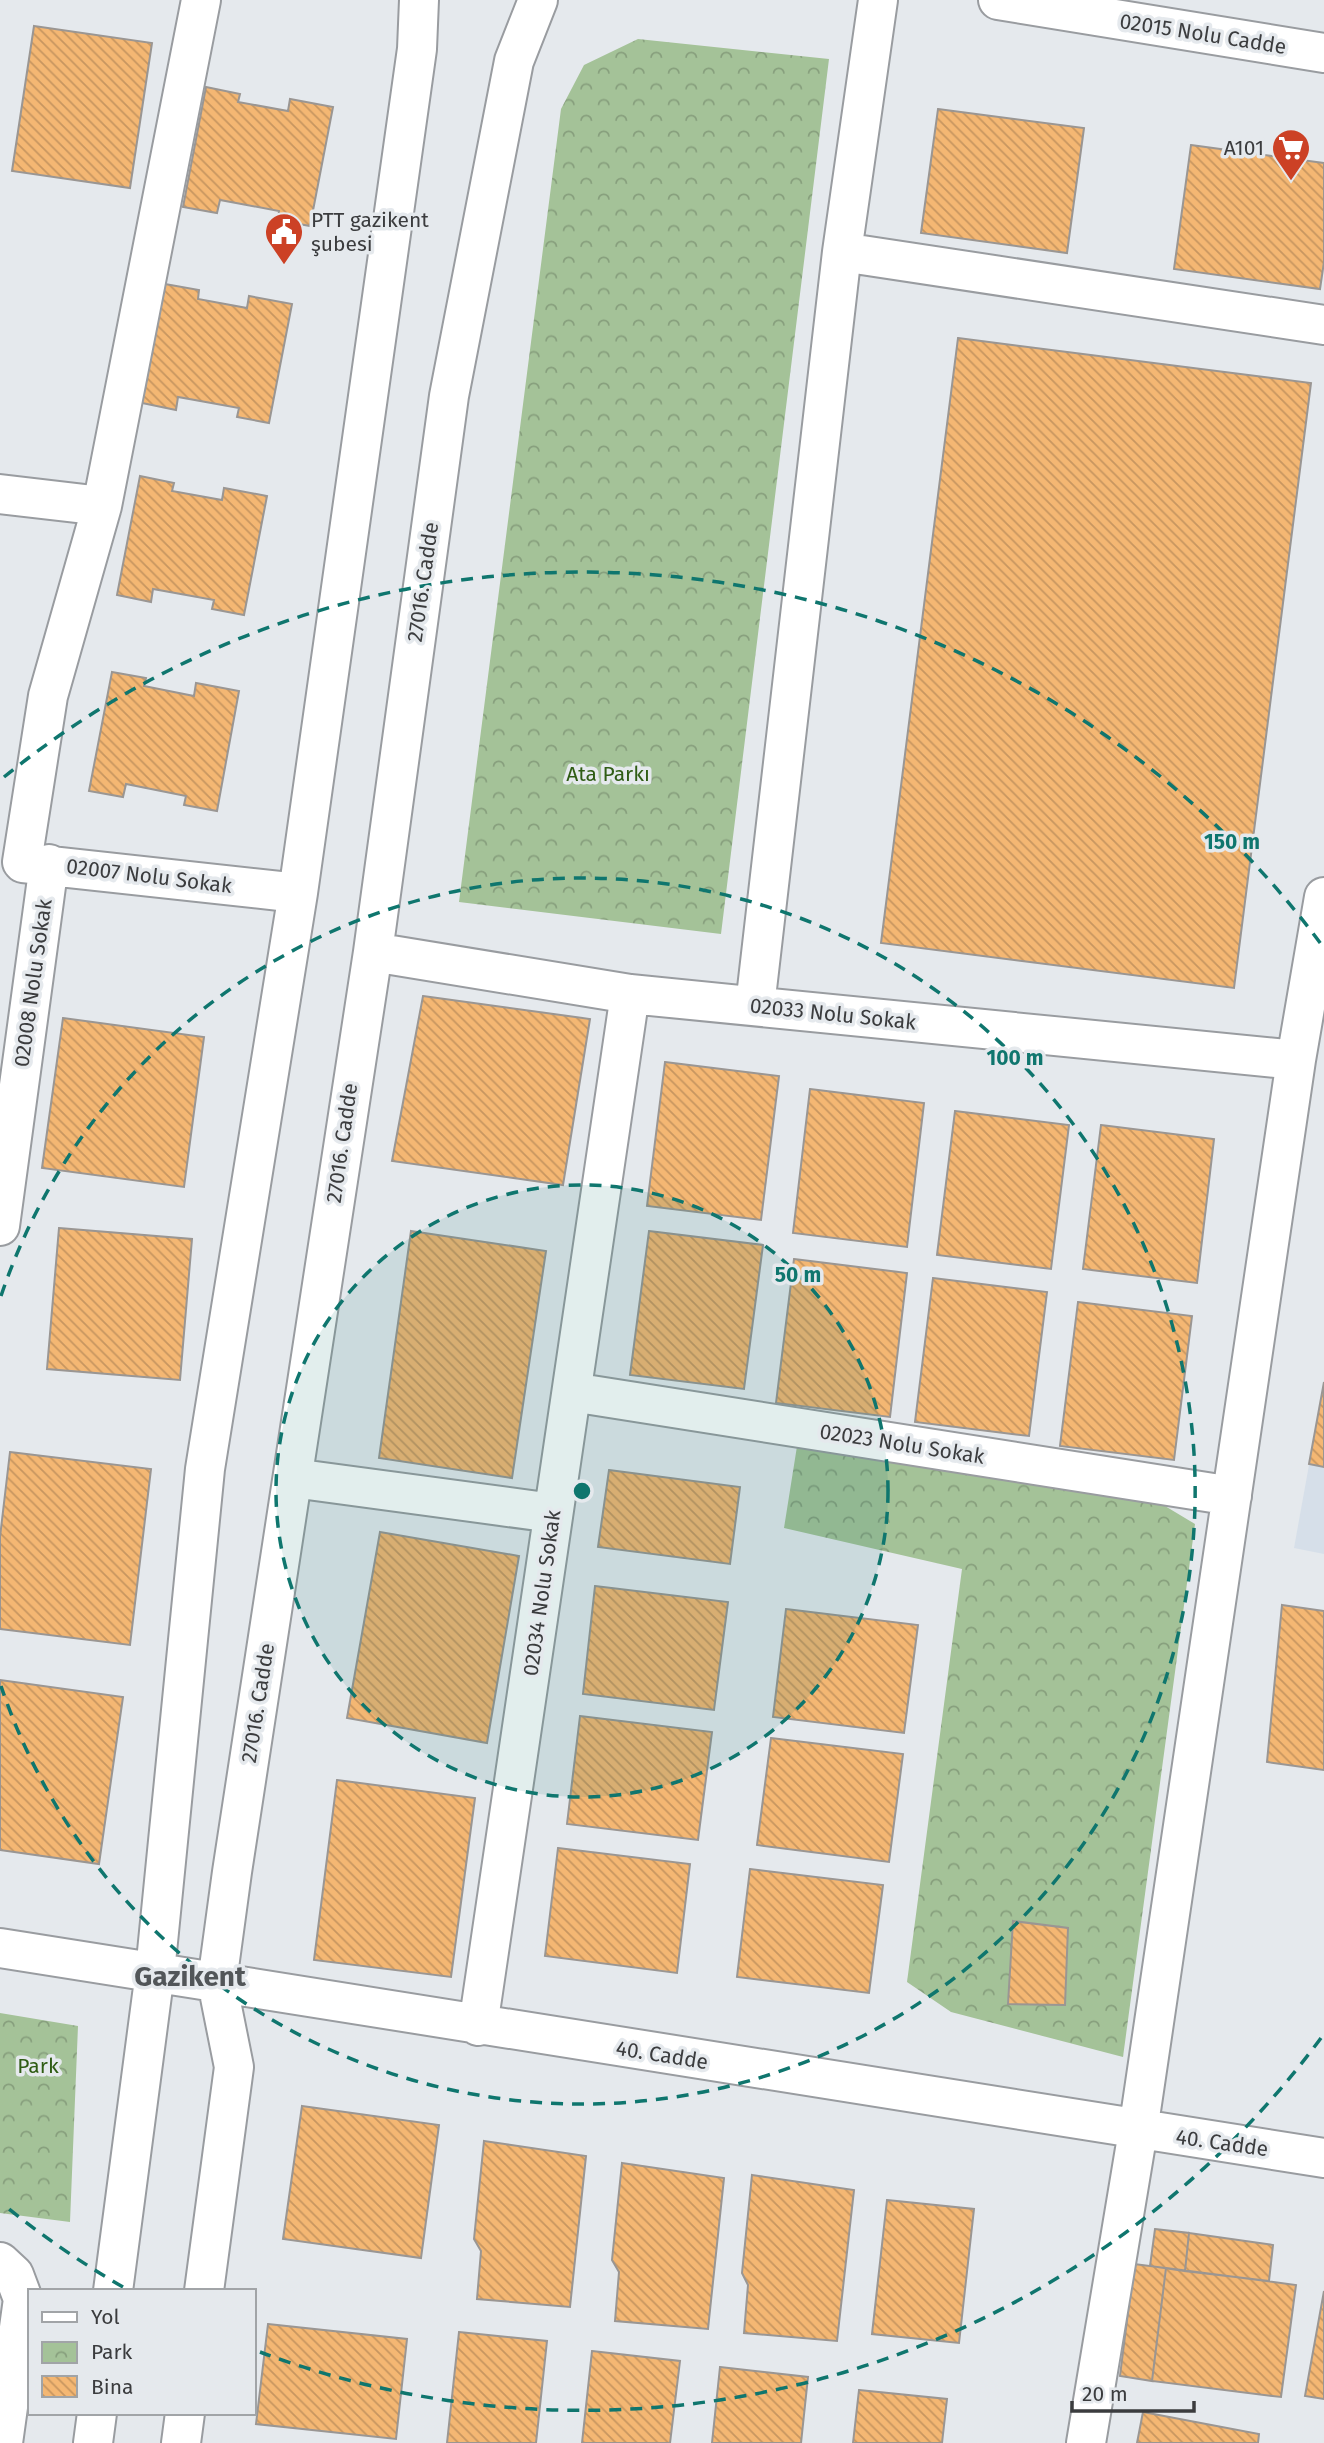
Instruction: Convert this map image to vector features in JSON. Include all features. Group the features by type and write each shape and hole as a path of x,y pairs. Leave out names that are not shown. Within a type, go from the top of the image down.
{"street":[{"name":"02008 Nolu Sokak","path":"0,1226 24,862 48,696 102,506 201,0"},
{"path":"113,2289 155,1972 205,1469 299,893 417,49 419,0"},
{"name":"27016. Cadde","path":"204,2289 234,2067 217,1982 373,952 449,396 514,61 538,0"},
{"path":"755,1006 842,252 878,0"},
{"name":"02015 Nolu Cadde","path":"998,0 1324,53"},
{"path":"842,252 1324,325"},
{"path":"0,494 102,506"},
{"name":"02007 Nolu Sokak","path":"24,862 299,893"},
{"path":"1086,2443 1138,2131 1296,1060 1324,897"},
{"name":"02033 Nolu Sokak","path":"373,952 631,994 1296,1060"},
{"name":"02034 Nolu Sokak","path":"478,2026 631,994"},
{"name":"02023 Nolu Sokak","path":"572,1392 1232,1496"},
{"path":"293,1478 554,1513"},
{"name":"40. Cadde","path":"0,1948 1138,2131 1324,2158"},
{"path":"0,2262 14,2275 23,2299 3,2443"},
{"path":"93,2443 97,2415"},
{"path":"181,2443 185,2415"}],"shaded area":[{"path":"1324,1382 1324,1554 1294,1548"}],"green space":[{"name":"Ata Parkı","path":"638,39 829,59 721,934 459,902 561,109 584,65"},
{"path":"798,1440 1155,1500 1195,1524 1123,2057 951,2012 907,1982 962,1569 784,1528"},
{"name":"Park","path":"0,2013 78,2026 70,2222 0,2213"}],"building":[{"path":"34,26 152,43 130,188 12,171"},
{"path":"206,87 240,94 238,102 288,111 290,99 333,107 310,226 278,220 279,211 220,200 217,213 183,207"},
{"path":"938,109 1084,128 1067,253 921,233"},
{"path":"1191,145 1324,163 1324,262 1320,289 1174,269"},
{"path":"165,284 199,290 198,299 247,308 249,296 292,304 269,423 237,417 239,408 178,397 176,410 142,403"},
{"path":"958,338 1311,383 1234,988 881,943"},
{"path":"140,476 174,483 172,491 222,500 224,488 267,496 244,615 212,609 214,600 153,589 151,602 117,595"},
{"path":"112,672 146,678 144,686 194,696 196,683 239,691 217,811 184,805 186,796 126,784 123,797 89,791"},
{"path":"423,996 590,1019 563,1185 392,1161"},
{"path":"63,1018 204,1037 184,1187 42,1168"},
{"path":"665,1062 779,1076 761,1220 647,1206"},
{"path":"810,1089 924,1103 907,1247 793,1233"},
{"path":"955,1111 1069,1125 1051,1269 937,1255"},
{"path":"1101,1125 1214,1139 1197,1283 1083,1269"},
{"path":"59,1228 192,1239 180,1380 47,1369"},
{"path":"411,1231 546,1251 512,1478 379,1458"},
{"path":"649,1231 763,1245 744,1389 630,1375"},
{"path":"794,1259 907,1273 890,1417 776,1403"},
{"path":"933,1278 1047,1292 1029,1436 915,1422"},
{"path":"1078,1302 1192,1316 1174,1460 1060,1446"},
{"path":"1324,1382 1324,1467 1309,1464"},
{"path":"10,1452 151,1469 130,1645 0,1629 0,1537"},
{"path":"609,1470 740,1487 730,1564 598,1547"},
{"path":"380,1532 519,1556 487,1743 347,1718"},
{"path":"595,1586 728,1602 714,1710 583,1694"},
{"path":"1282,1605 1324,1611 1324,1770 1267,1762"},
{"path":"786,1609 918,1625 904,1733 773,1717"},
{"path":"0,1680 123,1697 99,1864 0,1850"},
{"path":"580,1716 712,1732 698,1840 567,1824"},
{"path":"771,1738 903,1754 889,1862 757,1845"},
{"path":"337,1780 475,1798 451,1977 314,1960"},
{"path":"558,1848 690,1864 677,1973 545,1956"},
{"path":"750,1869 883,1885 869,1993 737,1977"},
{"path":"1013,1921 1068,1928 1065,2005 1008,2004"},
{"path":"302,2106 439,2125 421,2258 283,2239"},
{"path":"484,2141 586,2156 570,2307 477,2299 481,2251 474,2239"},
{"path":"622,2163 724,2178 708,2329 615,2321 619,2272 612,2260"},
{"path":"752,2175 854,2190 837,2341 744,2333 748,2285 742,2273"},
{"path":"887,2200 974,2209 959,2343 872,2334"},
{"path":"1155,2229 1189,2233 1185,2271 1150,2266"},
{"path":"1189,2233 1273,2245 1269,2281 1185,2271"},
{"path":"1134,2264 1166,2268 1152,2381 1120,2376"},
{"path":"1166,2268 1296,2285 1281,2397 1152,2381"},
{"path":"1324,2291 1324,2399 1305,2396"},
{"path":"268,2324 407,2339 396,2439 256,2424"},
{"path":"459,2332 547,2341 536,2443 447,2443"},
{"path":"592,2351 680,2361 670,2443 582,2443"},
{"path":"720,2367 808,2377 801,2443 712,2443"},
{"path":"859,2390 947,2399 942,2443 853,2443"},
{"path":"1143,2412 1259,2434 1258,2443 1137,2443"}],"place":[{"name":"A101","path":"1291,182"},
{"name":"PTT gazikent şubesi","path":"284,266"}],"district":[{"name":"Gazikent","path":"190,1976"}]}
